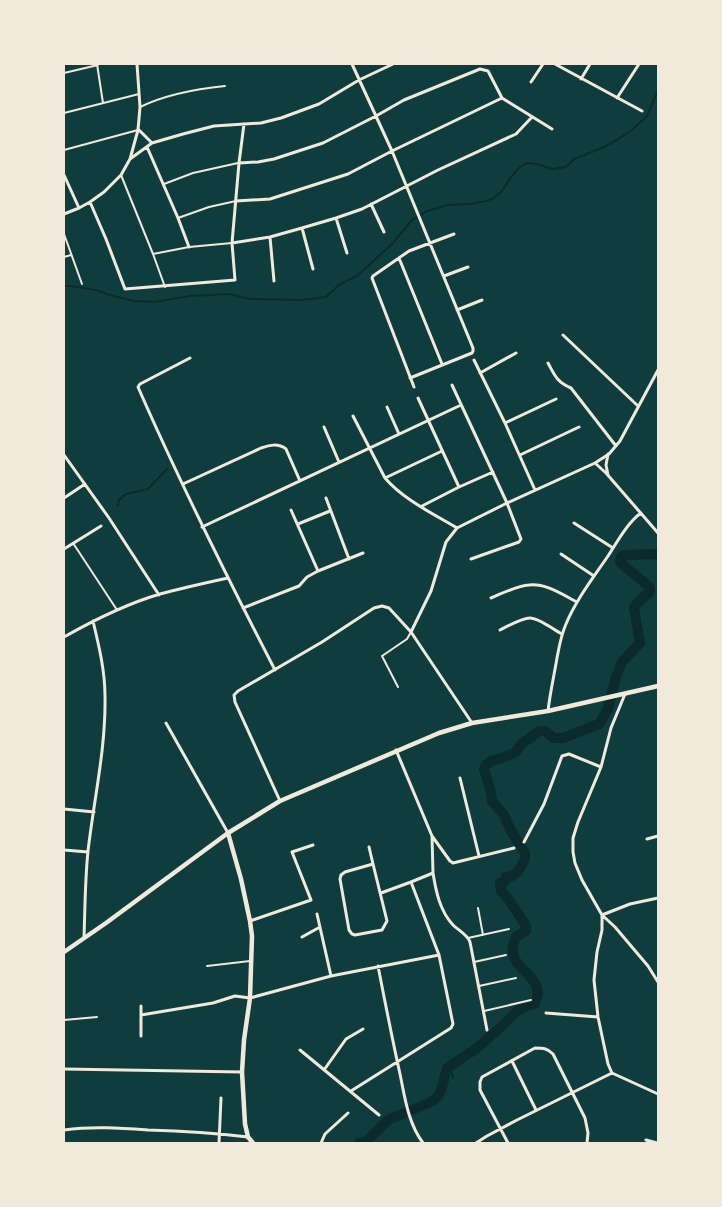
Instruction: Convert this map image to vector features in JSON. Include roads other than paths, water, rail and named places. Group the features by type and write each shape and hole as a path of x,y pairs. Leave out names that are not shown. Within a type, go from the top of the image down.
{"main road":[{"path":"64,952 228,833 280,800 396,750 439,733 472,723 548,711 658,686"},
{"path":"228,833 241,879 252,936 250,998 242,1072 245,1124 248,1137 253,1143"}],"street":[{"path":"64,214 90,202 104,192 121,175 130,159 138,130 140,107 137,64"},
{"path":"352,64 407,186 473,351 410,378"},
{"path":"130,159 152,143 182,134 214,126 261,123 281,118 319,104 359,80 393,64"},
{"path":"531,82 543,64"},
{"path":"555,64 642,111"},
{"path":"581,79 590,64"},
{"path":"617,98 639,64"},
{"path":"239,163 274,159 323,143 413,97 478,69 488,71 502,98 552,129"},
{"path":"236,201 270,199 348,174 502,98"},
{"path":"232,243 270,237 362,209 516,134 532,117"},
{"path":"90,202 125,289 235,280 232,243 244,124"},
{"path":"138,130 152,143"},
{"path":"147,147 189,248"},
{"path":"64,175 79,208"},
{"path":"371,204 384,232"},
{"path":"336,218 347,253"},
{"path":"302,228 313,269"},
{"path":"414,387 372,278 409,251 454,234"},
{"path":"270,237 274,281"},
{"path":"399,258 442,364"},
{"path":"444,276 468,267"},
{"path":"457,310 482,300"},
{"path":"563,335 638,406"},
{"path":"480,373 516,353"},
{"path":"190,358 140,384 138,387 159,437 202,526 275,670"},
{"path":"474,360 535,490"},
{"path":"548,363 558,380 563,385 571,388 616,446"},
{"path":"411,632 431,591 446,542 457,528 507,502 595,463 609,454 623,435 658,370"},
{"path":"452,385 507,502 521,539 519,542 471,560"},
{"path":"418,398 459,487"},
{"path":"505,423 556,399"},
{"path":"202,526 461,405"},
{"path":"387,407 399,434"},
{"path":"353,416 384,478 401,494 457,528"},
{"path":"324,427 339,462"},
{"path":"520,455 580,427"},
{"path":"182,484 261,448 274,445 286,449 300,481"},
{"path":"384,478 442,451"},
{"path":"608,476 606,465 609,454"},
{"path":"64,455 159,595"},
{"path":"595,463 658,533"},
{"path":"422,507 459,487 493,472"},
{"path":"64,498 85,484"},
{"path":"326,498 349,559"},
{"path":"291,510 318,571"},
{"path":"298,524 330,511"},
{"path":"548,711 562,634 566,623 577,602 634,517 641,513"},
{"path":"574,522 613,548"},
{"path":"64,549 101,526"},
{"path":"243,608 299,586 307,577 318,571 363,553"},
{"path":"561,554 594,576"},
{"path":"64,637 117,610 159,595 228,578"},
{"path":"491,598 514,588 530,584 550,589 577,602"},
{"path":"280,800 235,702 234,695 374,608 382,606 389,608 411,632 472,723"},
{"path":"500,630 528,618 534,618 562,634"},
{"path":"84,939 88,852 104,725 105,695 99,647 93,621"},
{"path":"622,695 601,767 573,838 574,863 602,915 648,966 658,982"},
{"path":"166,723 228,833"},
{"path":"396,750 432,836 450,861 454,863 514,848"},
{"path":"524,842 544,804 562,756 569,754 601,767"},
{"path":"460,778 479,856"},
{"path":"64,809 94,812"},
{"path":"432,836 433,873 438,901 453,925 468,938 487,1030"},
{"path":"647,839 658,836"},
{"path":"250,921 311,900 292,852 313,845"},
{"path":"369,847 387,921 382,930 355,935 350,930 340,879 341,875 345,872 373,864"},
{"path":"64,850 88,852"},
{"path":"380,893 433,873"},
{"path":"350,1091 452,1028 453,1024 439,955 410,882"},
{"path":"602,915 630,904 658,898"},
{"path":"317,914 331,976"},
{"path":"602,915 602,930 594,980 598,1017 608,1064 612,1073 658,1094"},
{"path":"302,937 320,927"},
{"path":"141,1015 213,1003 235,996 250,998 331,976 439,955"},
{"path":"378,966 407,1107 413,1128 423,1143"},
{"path":"141,1006 141,1036"},
{"path":"546,1013 598,1017"},
{"path":"324,1070 346,1038 363,1029"},
{"path":"508,1143 480,1090 480,1082 482,1077 535,1048 544,1048 553,1054 584,1118 588,1133 587,1143"},
{"path":"300,1050 379,1115"},
{"path":"512,1061 536,1110"},
{"path":"64,1069 242,1072"},
{"path":"476,1143 501,1128 612,1073"},
{"path":"218,1143 221,1098"},
{"path":"321,1143 325,1134 348,1113"},
{"path":"64,1130 103,1127 219,1133 248,1137"},
{"path":"646,1140 656,1143"}],"lane":[{"path":"64,73 98,64 103,103"},
{"path":"140,107 181,92 225,86"},
{"path":"64,113 139,94"},
{"path":"64,150 138,130"},
{"path":"164,184 193,173 239,163"},
{"path":"121,175 165,286"},
{"path":"178,218 209,206 236,201"},
{"path":"64,234 82,284"},
{"path":"153,254 232,243"},
{"path":"64,256 72,255"},
{"path":"73,543 117,610"},
{"path":"398,687 382,656 407,639 411,632"},
{"path":"478,908 482,935"},
{"path":"468,938 509,928"},
{"path":"474,962 506,955"},
{"path":"207,966 250,961"},
{"path":"479,986 516,978"},
{"path":"484,1011 531,1000"},
{"path":"64,1020 97,1018"}],"waterway":[{"path":"64,286 96,290 134,301 155,302 190,296 229,294 250,299 301,300 326,297 340,284 357,276 392,244 412,220 427,211 448,205 486,201 494,198 502,191 511,177 520,167 527,163 552,169 566,167 574,159 617,140 647,116 658,90"},
{"path":"118,506 119,500 126,494 148,489 167,469"},
{"path":"359,1143 367,1141 388,1120 433,1101 439,1095 447,1068 477,1048 517,1011 535,1004 538,994 536,986 519,965 513,953 516,937 526,931 526,926 510,901 501,891 500,883 505,881 506,877 518,872 525,859 525,853 510,829 504,815 492,801 484,769 491,761 516,752 521,744 540,731 545,731 554,738 563,738 599,724 608,709 622,662 640,643 634,608 650,592 650,588 620,562 621,557 624,555 658,554"},
{"path":"447,1068 452,1073 453,1078"}]}
